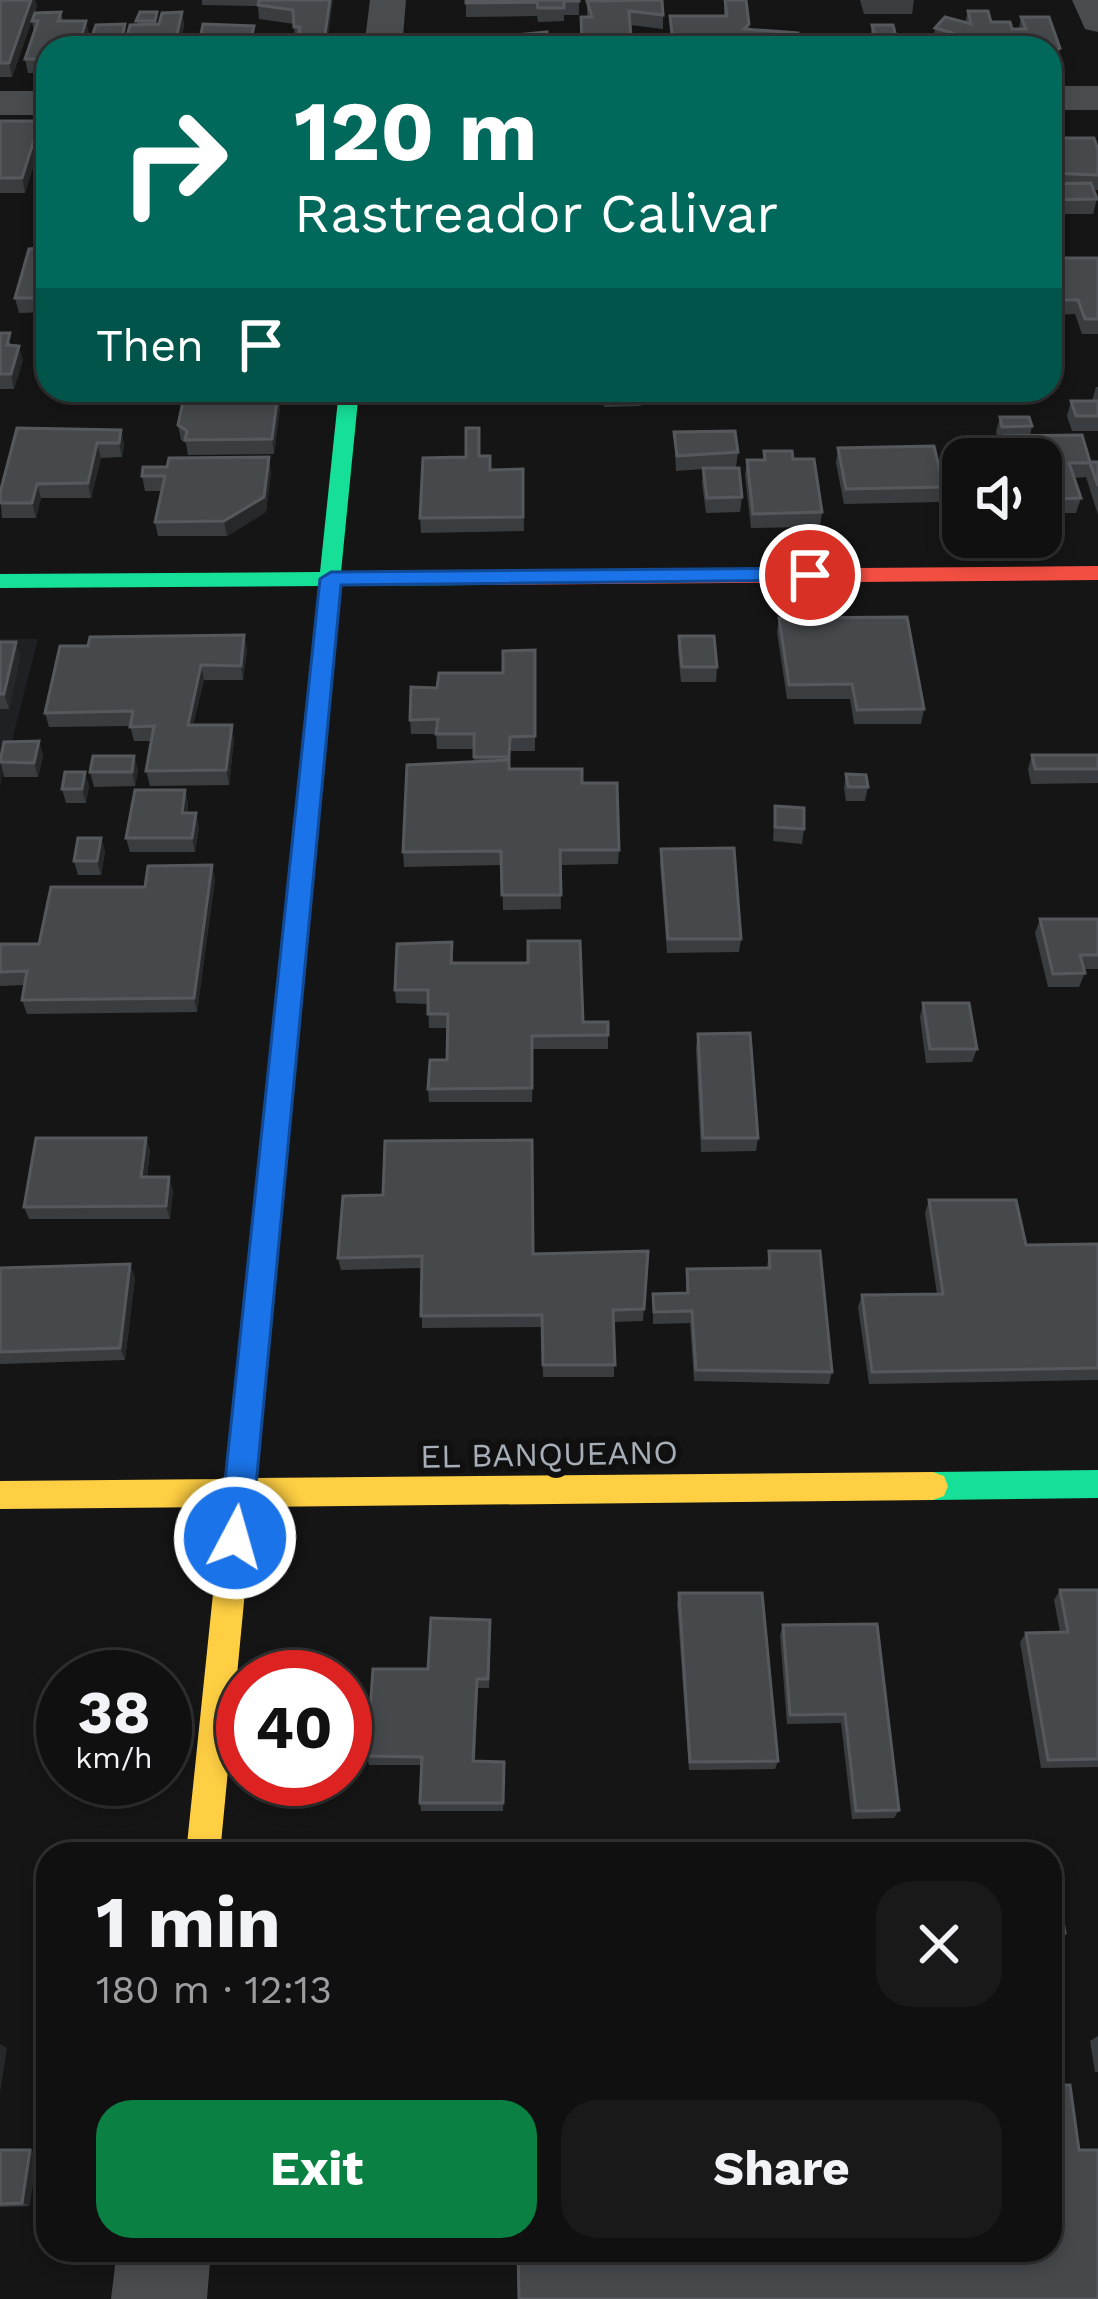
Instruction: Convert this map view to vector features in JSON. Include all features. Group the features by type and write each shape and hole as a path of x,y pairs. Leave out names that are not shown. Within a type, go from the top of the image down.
{"street":[{"path":"384,36 388,0"},
{"path":"1090,0 1098,21"},
{"path":"1062,98 1098,98"},
{"path":"0,104 36,103"},
{"path":"204,1842 349,402"},
{"path":"0,581 1098,573"},
{"name":"EL BANQUEANO","path":"0,1495 1098,1484"},
{"path":"159,2299 163,2262"}],"shaded area":[{"path":"0,639 38,639 0,787"}],"building":[{"path":"0,0 31,0 9,63 0,63"},
{"path":"259,0 330,0 325,36 298,36 293,10 258,5"},
{"path":"466,0 579,1 564,1 564,8 538,8 537,2"},
{"path":"662,0 663,15 629,11 631,36 582,36 581,17 592,17 587,1"},
{"path":"725,0 746,0 749,24 744,29 799,36 672,34 670,16 727,16"},
{"path":"968,11 988,11 991,22 1010,22 1012,29 1026,29 1021,17 1049,17 1056,36 954,36 935,28 945,17 971,24"},
{"path":"61,12 58,21 86,21 82,36 36,36 36,59 25,59 38,21 32,21 35,13"},
{"path":"140,12 157,12 155,21 136,21"},
{"path":"182,12 177,36 127,36 130,25 159,24 162,13"},
{"path":"125,24 122,36 92,36 96,25"},
{"path":"203,24 254,26 252,36 200,36"},
{"path":"872,25 893,25 896,36 875,36"},
{"path":"0,121 36,121 22,178 0,178"},
{"path":"1062,138 1094,138 1098,175 1062,174"},
{"path":"1091,183 1097,199 1062,200 1062,184"},
{"path":"36,248 36,298 15,298 29,249"},
{"path":"1062,258 1098,258 1098,319 1085,319 1078,300 1062,300"},
{"path":"0,333 10,333 7,345 19,346 11,374 0,374"},
{"path":"1071,401 1098,401 1098,416 1076,416"},
{"path":"183,402 277,402 272,439 185,440 187,431 178,425"},
{"path":"1000,417 1029,417 1032,426 1002,427"},
{"path":"17,428 121,430 119,443 97,443 88,483 37,484 32,503 0,503"},
{"path":"466,428 479,428 479,456 490,456 490,470 523,469 523,517 420,518 423,458 466,457"},
{"path":"735,431 738,452 677,456 674,432"},
{"path":"1082,435 1090,462 1098,462 1098,486 1090,463 1069,463 1081,498 1062,499 1062,438 1005,436"},
{"path":"934,446 942,487 846,489 838,448"},
{"path":"764,451 792,451 793,459 814,459 822,512 753,514 747,460 765,460"},
{"path":"269,457 264,497 224,521 155,522 165,476 142,476 143,467 167,467 169,458"},
{"path":"703,468 739,468 742,497 707,498"},
{"path":"907,617 924,709 857,710 852,684 789,685 779,618"},
{"path":"244,635 241,666 201,665 188,725 232,725 226,770 146,771 154,726 130,727 133,711 45,713 60,646 88,646 90,637"},
{"path":"679,636 714,636 717,667 682,667"},
{"path":"0,642 16,642 4,694 0,694"},
{"path":"535,650 535,736 510,737 509,757 474,757 474,734 436,734 438,719 410,720 411,687 437,688 439,673 503,673 503,651"},
{"path":"39,741 34,763 0,762 4,742"},
{"path":"1032,755 1098,755 1098,769 1035,769"},
{"path":"93,756 134,756 132,772 90,772"},
{"path":"509,760 509,769 582,769 582,783 617,783 619,850 560,850 561,895 502,895 501,851 403,852 407,765"},
{"path":"65,772 85,772 82,789 62,789"},
{"path":"846,774 866,775 868,787 848,787"},
{"path":"135,790 185,790 182,813 196,813 192,838 126,838"},
{"path":"775,806 804,808 804,829 775,827"},
{"path":"78,838 101,838 97,861 74,861"},
{"path":"734,848 741,939 668,939 661,849"},
{"path":"212,865 194,998 22,1000 27,971 0,972 0,944 39,944 51,887 145,887 148,866"},
{"path":"1040,919 1098,919 1098,955 1080,955 1085,973 1053,974"},
{"path":"528,941 580,941 583,1022 608,1022 608,1035 532,1036 532,1088 428,1089 430,1060 447,1060 448,1014 428,1014 428,990 395,990 397,944 452,942 451,963 528,963"},
{"path":"923,1003 969,1003 977,1049 930,1049"},
{"path":"750,1033 758,1138 703,1138 698,1034"},
{"path":"36,1138 146,1138 141,1177 169,1177 166,1206 24,1207"},
{"path":"532,1140 533,1254 648,1251 644,1309 613,1310 615,1365 543,1365 542,1315 421,1316 422,1256 338,1258 343,1196 383,1195 385,1141"},
{"path":"929,1200 1016,1200 1026,1245 1098,1244 1098,1368 872,1372 862,1295 943,1294"},
{"path":"769,1251 820,1251 832,1372 696,1370 692,1311 654,1312 653,1294 688,1293 687,1269 770,1268"},
{"path":"130,1264 120,1348 0,1352 0,1268"},
{"path":"1060,1590 1098,1590 1098,1759 1048,1760 1026,1633 1068,1632"},
{"path":"679,1593 762,1593 778,1761 690,1762"},
{"path":"431,1618 490,1620 488,1679 477,1679 473,1761 504,1762 503,1803 420,1803 422,1757 372,1756 373,1669 428,1669"},
{"path":"877,1624 899,1810 856,1811 845,1714 790,1715 783,1625"},
{"path":"1062,2085 1070,2085 1079,2150 1098,2150 1098,2299 519,2299 518,2262 1062,2262"},
{"path":"0,2150 30,2150 22,2203 0,2204"}],"traffic: fast":[{"path":"299,892 348,402"},
{"path":"0,581 473,578"},
{"path":"933,1486 1098,1484"}],"traffic: slow":[{"path":"204,1842 299,892"},
{"path":"0,1495 933,1486"}],"traffic: jam":[{"path":"473,578 1098,573"}],"route":[{"path":"235,1538 331,579 810,575"}]}
